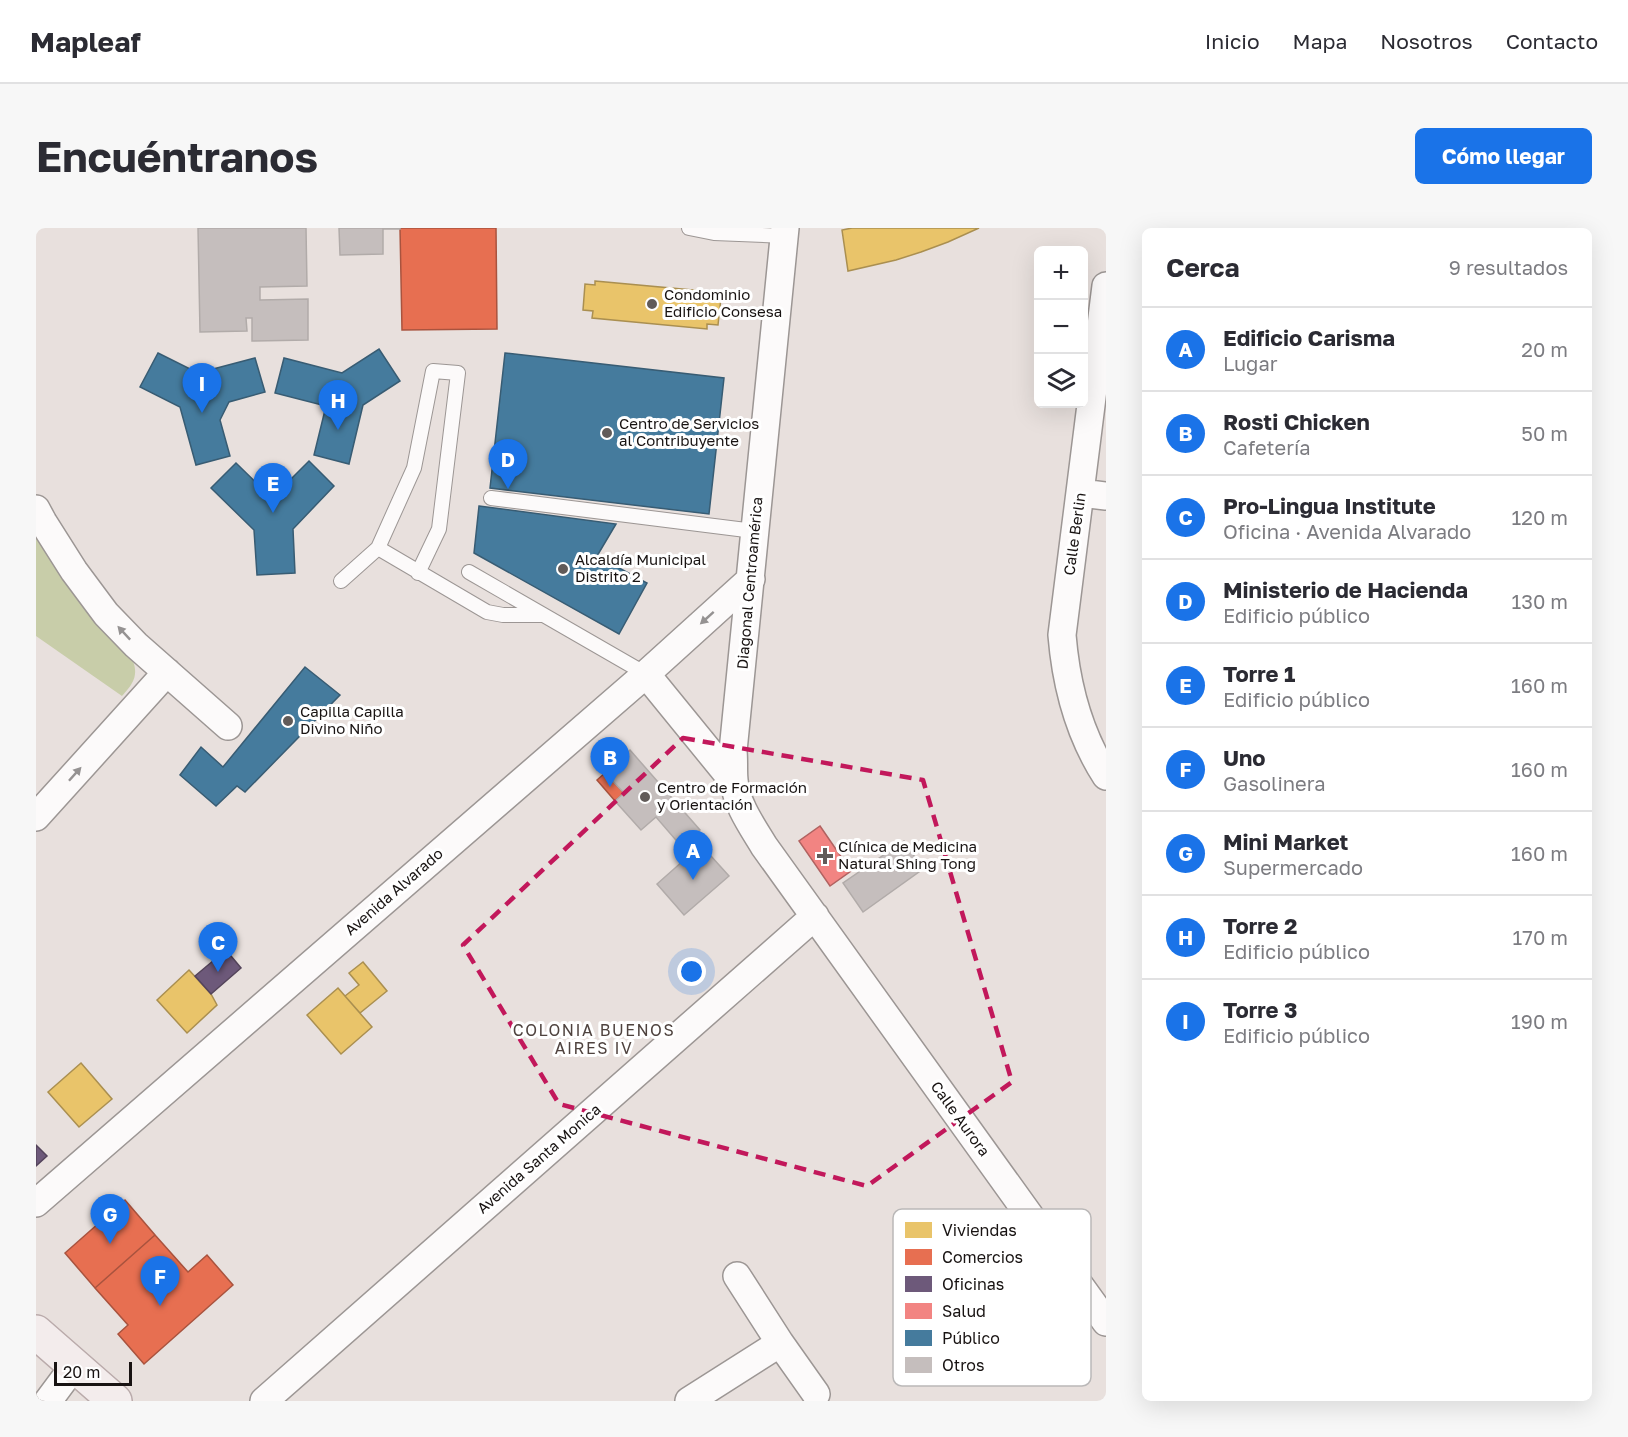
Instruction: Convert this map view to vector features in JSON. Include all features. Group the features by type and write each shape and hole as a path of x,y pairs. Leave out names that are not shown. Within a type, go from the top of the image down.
{"main road":[{"path":"36,1332 115,1401"}],"street":[{"name":"Diagonal Centroamérica","path":"785,232 733,751 734,782 750,824 815,916"},
{"name":"Calle Berlin","path":"1106,286 1093,495 1064,611 1062,644 1070,689 1080,721 1106,776"},
{"path":"36,509 74,571 106,614 136,645 228,726"},
{"name":"Avenida Alvarado","path":"36,1203 646,674 751,579"},
{"path":"36,817 167,672"},
{"path":"646,674 734,782"},
{"name":"Calle Aurora","path":"815,916 1025,1209"},
{"name":"Avenida Santa Monica","path":"264,1401 815,916"},
{"path":"737,1276 816,1394"},
{"name":"Calle Aurora","path":"1091,1301 1106,1322"},
{"path":"689,1401 780,1343"},
{"path":"48,1401 74,1366"}],"lane":[{"path":"689,228 714,233 785,232"},
{"path":"341,581 378,548 414,468 434,371 458,373 439,530 418,573"},
{"path":"491,498 754,531"},
{"path":"378,548 487,612 503,615 544,615"},
{"path":"470,572 646,674"}],"highlighted area":[{"path":"683,738 923,780 1012,1082 867,1186 559,1104 463,945"}],"green space":[{"path":"36,536 89,612 131,658 135,669 134,678 122,696 36,636"}],"building: Viviendas":[{"path":"852,228 979,228 921,252 848,271 842,230"},
{"name":"Condominio Edificio Consesa","path":"595,281 714,292 713,297 721,298 718,325 707,324 707,329 592,318 593,311 583,310 585,284 595,285"},
{"path":"363,962 387,991 360,1013 345,996 359,985 349,973"},
{"path":"189,970 211,994 217,1005 187,1033 157,1000"},
{"path":"338,988 372,1027 341,1054 307,1015"},
{"path":"81,1063 112,1099 79,1127 48,1092"}],"building: Comercios":[{"path":"400,228 496,228 497,329 402,330"},
{"path":"605,773 624,793 615,801 597,780"},
{"path":"125,1200 155,1235 95,1288 65,1253"},
{"path":"155,1235 188,1272 207,1255 233,1285 144,1364 118,1334 128,1325 95,1288"}],"building: Oficinas":[{"path":"226,950 241,968 211,994 195,976"},
{"path":"36,1145 47,1156 36,1166"}],"building: Salud":[{"name":"Clínica de Medicina Natural Shing Tong","path":"820,826 851,871 830,886 799,841"}],"building: Público":[{"path":"379,349 400,381 363,405 349,464 314,455 326,406 275,393 284,358 342,373"},
{"path":"158,353 198,373 255,358 265,392 229,402 220,420 230,456 196,465 180,407 140,387"},
{"name":"Centro de Servicios al Contribuyente","path":"505,353 724,378 709,514 490,488"},
{"path":"309,461 334,486 293,529 295,573 257,575 254,530 211,488 236,463 272,498"},
{"name":"Alcaldía Municipal Distrito 2","path":"479,506 616,524 597,556 647,583 619,634 474,553"},
{"name":"Capilla Capilla Divino Niño","path":"305,667 340,695 245,792 237,786 216,806 180,775 201,747 223,767"}],"building: Otros":[{"path":"198,228 306,228 307,286 260,287 260,300 308,299 308,340 252,341 252,318 246,318 247,331 200,332"},
{"path":"339,228 400,229 383,229 383,254 340,255"},
{"name":"Centro de Formación y Orientación","path":"630,750 700,830 681,846 656,817 641,830 615,801 624,793 605,773"},
{"path":"904,841 923,869 863,912 843,883"},
{"path":"701,845 729,876 684,915 657,884"}],"place":[{"name":"Condominio Edificio Consesa","path":"652,304"},
{"name":"Torre 3","path":"202,413"},
{"name":"Torre 2","path":"338,430"},
{"name":"Centro de Servicios al Contribuyente","path":"607,433"},
{"name":"Ministerio de Hacienda","path":"508,489"},
{"name":"Torre 1","path":"273,513"},
{"name":"Alcaldía Municipal Distrito 2","path":"563,569"},
{"name":"Capilla Capilla Divino Niño","path":"288,721"},
{"name":"Rosti Chicken","path":"610,787"},
{"name":"Centro de Formación y Orientación","path":"645,797"},
{"name":"Clínica de Medicina Natural Shing Tong","path":"825,856"},
{"name":"Edificio Carisma","path":"693,880"},
{"name":"Pro-Lingua Institute","path":"218,972"},
{"name":"Mini Market","path":"110,1244"},
{"name":"Uno","path":"160,1306"}],"district":[{"name":"COLONIA BUENOS AIRES IV","path":"594,1039"}]}
